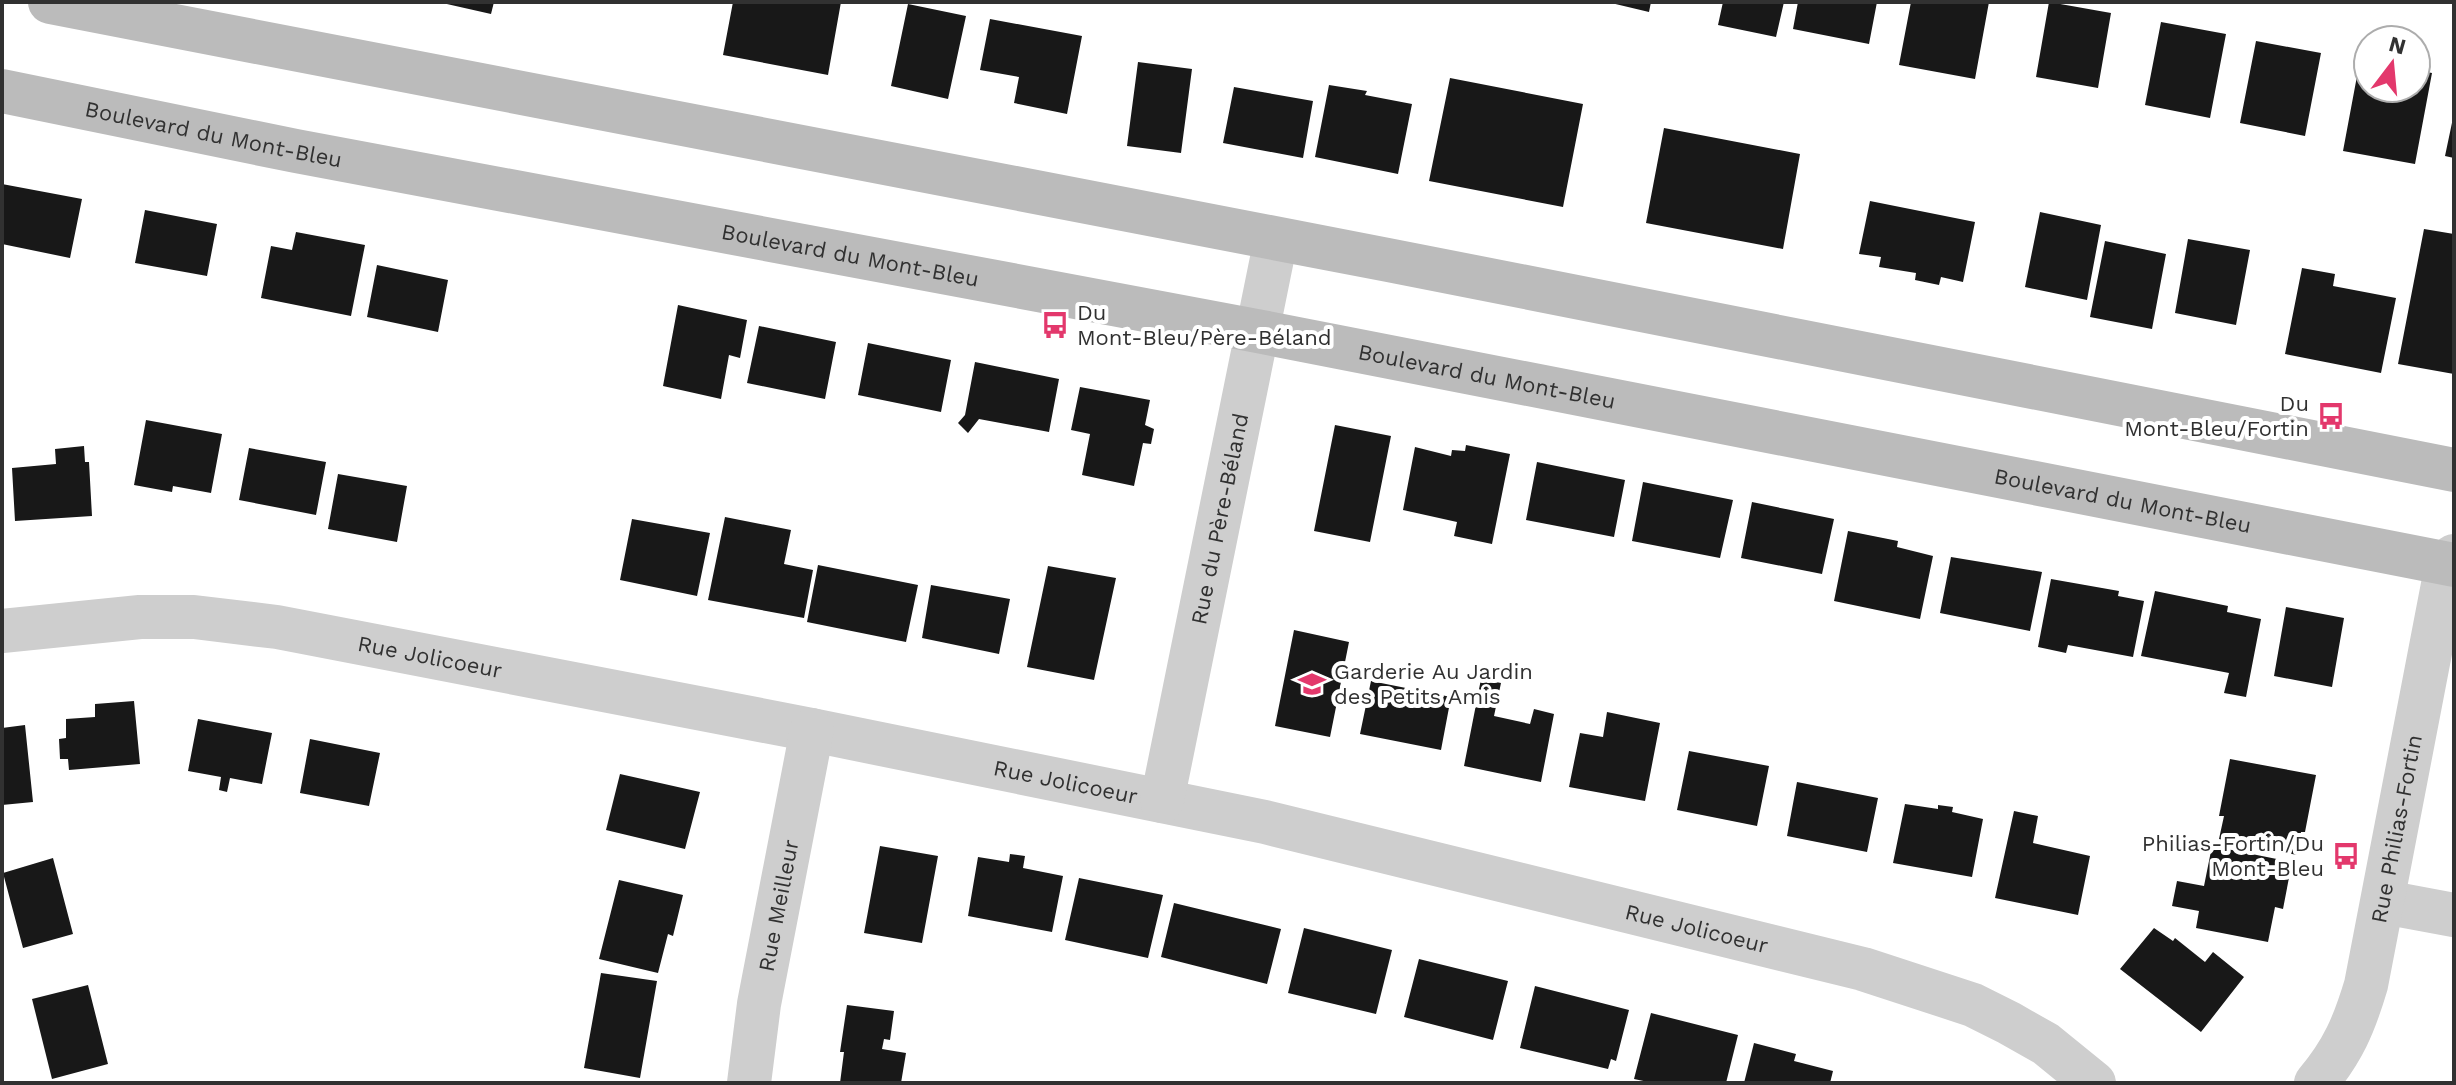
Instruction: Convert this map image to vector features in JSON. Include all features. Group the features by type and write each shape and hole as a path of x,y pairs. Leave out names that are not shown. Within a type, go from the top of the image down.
{"street":[{"path":"50,2 2454,470"},
{"name":"Boulevard du Mont-Bleu","path":"2,91 296,151 1257,331 2452,562"},
{"name":"Rue du Père-Béland","path":"1162,801 1276,239"},
{"name":"Rue Philias-Fortin","path":"2316,1083 2342,1051 2355,1021 2384,902 2452,562"},
{"name":"Rue Jolicoeur","path":"2,631 140,617 238,621 812,730 1265,822 1863,969 1973,1005 2046,1044 2094,1083"},
{"name":"Rue Meilleur","path":"749,1083 759,1004 812,730"},
{"path":"2384,902 2454,915"}],"building":[{"path":"438,2 494,2 491,14"},
{"path":"733,2 841,2 828,75 723,55"},
{"path":"1607,2 1651,2 1649,12"},
{"path":"1723,2 1784,2 1776,37 1718,25"},
{"path":"1798,2 1877,2 1869,44 1793,29"},
{"path":"1911,2 1989,2 1975,79 1899,65"},
{"path":"2049,2 2111,13 2098,88 2036,77"},
{"path":"908,4 966,16 948,99 891,86"},
{"path":"990,19 1082,36 1067,114 1014,103 1019,77 980,70"},
{"path":"2161,22 2226,34 2210,118 2145,105"},
{"path":"2256,41 2321,53 2305,136 2240,123"},
{"path":"1138,62 1192,69 1181,153 1127,146"},
{"path":"1450,78 1583,104 1563,207 1429,181"},
{"path":"1329,85 1367,91 1365,95 1412,104 1398,174 1315,157"},
{"path":"1234,87 1313,101 1303,158 1223,143"},
{"path":"2352,103 2426,104 2415,164 2343,151"},
{"path":"2454,118 2454,158 2445,156"},
{"path":"1664,128 1800,154 1783,249 1646,223"},
{"path":"2,184 82,199 70,258 2,244"},
{"path":"1870,201 1975,222 1963,282 1941,277 1939,285 1915,280 1916,273 1879,267 1881,257 1859,254"},
{"path":"145,210 217,224 207,276 135,263"},
{"path":"2040,212 2101,225 2087,300 2025,287"},
{"path":"2424,229 2454,234 2454,374 2398,364"},
{"path":"296,232 365,245 351,316 261,298 271,246 292,250"},
{"path":"2188,239 2250,250 2236,325 2175,313"},
{"path":"2105,241 2166,254 2152,329 2090,317"},
{"path":"377,265 448,280 438,332 367,317"},
{"path":"2302,268 2335,274 2333,286 2396,298 2381,373 2285,354"},
{"path":"678,305 747,320 740,358 729,355 721,399 663,386"},
{"path":"759,326 836,342 825,399 747,383"},
{"path":"868,343 951,360 941,412 858,395"},
{"path":"975,362 1059,379 1049,432 979,419 968,433 958,423 965,415"},
{"path":"1080,387 1150,400 1145,425 1154,429 1151,444 1143,443 1134,486 1082,475 1090,434 1071,430"},
{"path":"146,420 222,434 211,493 173,486 172,492 134,485"},
{"path":"1335,425 1391,436 1370,542 1314,531"},
{"path":"1466,445 1510,454 1492,544 1454,536 1457,522 1403,510 1415,447 1451,456 1452,450 1465,451"},
{"path":"84,446 85,462 89,462 92,516 15,521 12,468 56,464 55,449"},
{"path":"249,448 326,462 316,515 239,500"},
{"path":"1537,462 1625,480 1614,537 1526,520"},
{"path":"338,474 407,486 397,542 328,529"},
{"path":"1643,482 1733,500 1720,558 1632,541"},
{"path":"1752,502 1834,519 1822,574 1741,558"},
{"path":"725,517 791,530 784,564 813,570 804,618 708,600"},
{"path":"632,519 710,533 697,596 620,580"},
{"path":"1848,531 1898,541 1897,547 1933,556 1920,619 1834,601"},
{"path":"1951,557 2042,572 2030,631 1940,613"},
{"path":"818,565 918,585 906,642 807,622"},
{"path":"1048,566 1116,578 1094,680 1027,667"},
{"path":"2051,579 2119,591 2118,596 2144,601 2133,657 2068,645 2066,653 2038,647"},
{"path":"931,585 1010,599 999,654 922,638"},
{"path":"2155,591 2228,606 2227,612 2261,619 2246,697 2224,693 2229,673 2141,656"},
{"path":"2286,607 2344,618 2332,687 2274,676"},
{"name":"Garderie Au Jardin des Petits Amis","path":"1294,630 1349,642 1330,737 1275,726"},
{"path":"1481,679 1501,683 1494,716 1530,724 1534,709 1554,714 1541,782 1464,766"},
{"path":"1371,681 1451,697 1441,750 1360,734"},
{"path":"134,701 140,764 69,770 68,759 60,759 59,739 66,738 66,719 95,717 95,704"},
{"path":"1607,712 1660,723 1645,801 1569,787 1580,733 1603,737"},
{"path":"198,719 272,733 262,784 230,778 227,792 219,790 221,777 188,771"},
{"path":"25,725 33,802 2,805 2,728"},
{"path":"310,739 380,753 369,806 300,793"},
{"path":"1689,751 1769,766 1757,826 1677,810"},
{"path":"2230,759 2316,775 2305,832 2301,832 2297,855 2219,839 2224,816 2219,816"},
{"path":"620,774 700,792 685,849 606,830"},
{"path":"1797,782 1878,798 1867,852 1787,836"},
{"path":"1905,804 1938,809 1938,805 1953,807 1952,812 1983,819 1972,877 1893,863"},
{"path":"2014,811 2038,816 2033,843 2090,856 2078,915 1995,898"},
{"path":"880,846 938,856 922,943 864,933"},
{"path":"2212,846 2292,862 2283,909 2275,907 2268,942 2196,928 2199,911 2172,906 2177,881 2204,886"},
{"path":"1010,854 1025,856 1023,868 1063,876 1052,932 968,916 978,857 1009,862"},
{"path":"53,858 73,934 23,948 3,873"},
{"path":"1079,878 1163,895 1148,958 1065,940"},
{"path":"619,880 683,895 673,936 668,934 658,973 599,959"},
{"path":"1174,903 1281,929 1267,984 1161,957"},
{"path":"1304,928 1392,950 1376,1014 1288,993"},
{"path":"2154,928 2173,941 2175,938 2205,962 2213,952 2244,977 2201,1032 2120,969"},
{"path":"1419,959 1508,981 1493,1040 1404,1017"},
{"path":"601,973 657,981 640,1078 584,1068"},
{"path":"88,985 108,1064 52,1079 32,999"},
{"path":"1535,986 1629,1010 1616,1061 1611,1059 1608,1069 1520,1048"},
{"path":"847,1005 894,1011 890,1040 884,1039 882,1049 906,1053 901,1083 840,1083 844,1052 840,1052"},
{"path":"1651,1013 1738,1035 1726,1083 1653,1083 1634,1079"},
{"path":"1754,1043 1796,1054 1794,1061 1833,1071 1830,1083 1744,1083"}],"place":[{"name":"Du Mont-Bleu/Père-Béland","path":"1055,325"},
{"name":"Du Mont-Bleu/Fortin","path":"2331,416"},
{"name":"Garderie Au Jardin des Petits Amis","path":"1312,684"},
{"name":"Philias-Fortin/Du Mont-Bleu","path":"2346,856"}]}
